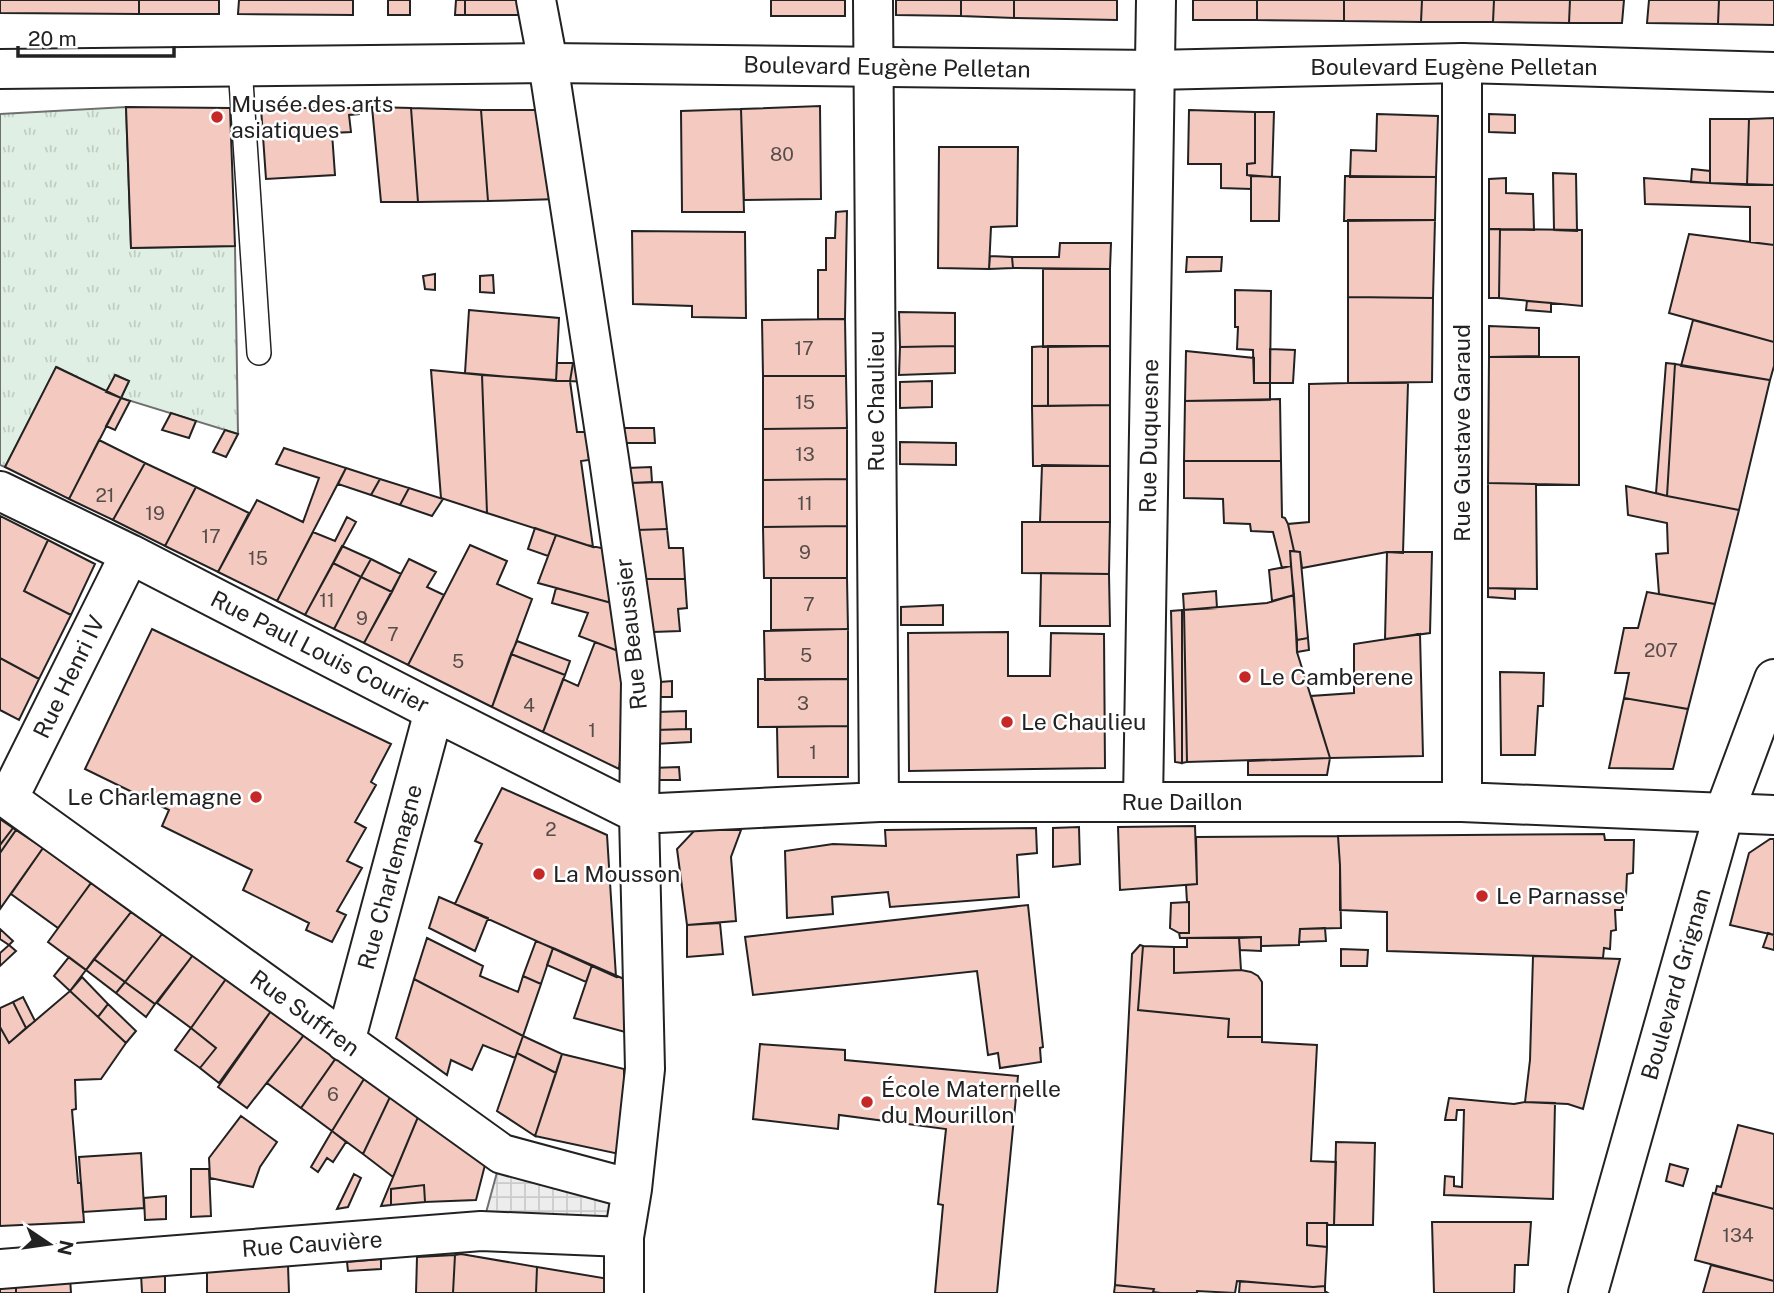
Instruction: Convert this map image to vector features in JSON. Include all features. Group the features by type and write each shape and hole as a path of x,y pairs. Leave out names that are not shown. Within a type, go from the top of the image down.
{"street":[{"name":"Rue Beaussier","path":"536,0 610,460 641,682 639,814 645,1069 624,1237 624,1293"},
{"name":"Rue Chaulieu","path":"873,0 879,802"},
{"name":"Rue Duquesne","path":"1143,802 1156,0"},
{"name":"Boulevard Eugène Pelletan","path":"0,69 548,63 1154,70 1462,64 1774,72"},
{"name":"Rue Gustave Garaud","path":"1462,64 1462,802"},
{"name":"Rue Paul Louis Courier","path":"0,491 130,554 639,814"},
{"name":"Rue Henri IV","path":"4,796 130,554"},
{"name":"Boulevard Grignan","path":"1588,1293 1724,813 1774,679"},
{"name":"Rue Charlemagne","path":"345,1042 435,711"},
{"name":"Rue Suffren","path":"4,796 502,1154 632,1189"},
{"name":"Rue Daillon","path":"639,814 879,802 1462,802 1774,815"},
{"name":"Rue Cauvière","path":"0,1269 481,1231 624,1237"}],"lane":[{"path":"240,66 259,353"}],"green space":[{"path":"126,107 131,248 235,246 238,434 121,398 129,381 116,375 106,392 57,367 5,467 0,465 0,114"}],"shaded area":[{"path":"502,1154 632,1189 624,1237 481,1231"}],"building":[{"path":"0,0 139,0 139,14 0,13"},
{"path":"139,0 219,0 219,14 139,14"},
{"path":"239,0 353,0 353,15 238,14"},
{"path":"388,0 410,0 410,15 388,15"},
{"path":"456,0 465,0 465,15 455,15"},
{"path":"465,0 529,0 533,15 465,15"},
{"path":"771,0 845,0 845,16 771,16"},
{"path":"896,0 961,0 961,16 896,15"},
{"path":"961,0 1014,0 1014,18 961,16"},
{"path":"1014,0 1117,0 1117,20 1014,18"},
{"path":"1193,0 1257,0 1257,20 1193,20"},
{"path":"1257,0 1344,0 1344,21 1257,20"},
{"path":"1344,0 1422,0 1421,22 1344,21"},
{"path":"1422,0 1494,0 1493,22 1421,22"},
{"path":"1494,0 1570,0 1569,23 1493,22"},
{"path":"1570,0 1624,0 1622,23 1569,23"},
{"path":"1649,0 1719,0 1718,24 1647,23"},
{"path":"1719,0 1774,0 1774,25 1718,24"},
{"path":"820,106 821,199 744,200 741,109"},
{"path":"126,107 230,108 235,246 131,248"},
{"path":"372,107 411,108 418,202 381,202"},
{"path":"261,108 359,108 359,114 349,115 351,132 332,133 335,175 266,179"},
{"path":"411,108 481,110 488,201 418,202"},
{"path":"741,109 744,212 682,212 681,111"},
{"path":"481,110 546,110 559,199 488,201"},
{"path":"1189,110 1255,112 1255,163 1247,164 1251,189 1221,188 1221,164 1188,164"},
{"path":"1255,112 1274,112 1272,177 1247,175 1247,164 1255,163"},
{"path":"1377,114 1438,116 1436,177 1350,177 1351,150 1376,151"},
{"path":"1489,114 1515,115 1515,133 1489,132"},
{"path":"1774,118 1774,185 1747,185 1749,119"},
{"path":"1710,119 1749,119 1747,185 1710,183"},
{"path":"939,147 1018,147 1017,226 991,227 989,269 938,268"},
{"path":"1692,169 1710,171 1710,183 1691,182"},
{"path":"1553,173 1576,174 1577,231 1554,230"},
{"path":"1251,176 1280,177 1279,221 1251,221"},
{"path":"1345,176 1436,177 1435,220 1344,221"},
{"path":"1506,178 1506,193 1533,194 1534,230 1489,229 1489,179"},
{"path":"1644,178 1774,185 1774,245 1750,242 1750,207 1645,204"},
{"path":"847,211 845,319 818,319 818,270 826,270 826,238 835,238 836,212"},
{"path":"1348,220 1435,220 1433,298 1348,297"},
{"path":"1489,229 1500,229 1499,298 1489,298"},
{"path":"1500,229 1582,230 1582,306 1499,298"},
{"path":"632,231 745,232 746,318 692,317 692,306 633,304"},
{"path":"1689,234 1774,245 1774,342 1669,313"},
{"path":"1060,243 1111,243 1110,269 1013,268 1012,257 1059,257"},
{"path":"990,256 1012,257 1013,268 989,269"},
{"path":"1187,257 1222,257 1221,271 1186,272"},
{"path":"1043,269 1110,269 1110,346 1043,347"},
{"path":"435,274 435,290 425,289 423,276"},
{"path":"493,275 494,293 480,292 480,276"},
{"path":"1235,290 1271,291 1270,383 1254,383 1253,350 1237,349"},
{"path":"1348,297 1433,298 1432,382 1348,383"},
{"path":"1527,301 1551,303 1551,312 1526,310"},
{"path":"469,310 559,318 556,381 465,373"},
{"path":"899,312 955,313 955,346 900,347"},
{"path":"845,319 846,376 763,376 762,320"},
{"path":"1693,320 1774,342 1774,366 1770,380 1681,366"},
{"path":"1489,326 1539,328 1539,356 1489,357"},
{"path":"955,346 955,373 899,375 900,347"},
{"path":"1048,346 1110,346 1110,405 1048,406"},
{"path":"1048,346 1048,406 1032,406 1032,347"},
{"path":"1270,349 1295,350 1293,383 1270,383"},
{"path":"1186,351 1254,358 1254,383 1270,383 1270,400 1185,401"},
{"path":"1489,357 1579,357 1579,485 1488,483"},
{"path":"557,363 573,363 570,381 556,381"},
{"path":"573,363 583,364 586,382 570,381"},
{"path":"1666,363 1675,364 1667,496 1656,493"},
{"path":"1675,364 1770,380 1739,510 1667,496"},
{"path":"56,367 121,398 69,499 5,467"},
{"path":"431,370 482,375 487,513 441,498"},
{"path":"115,375 129,381 121,398 106,392"},
{"path":"482,375 570,381 577,432 586,432 589,460 581,461 593,547 487,513"},
{"path":"763,376 846,376 847,428 763,429"},
{"path":"932,381 932,407 900,408 900,382"},
{"path":"1408,383 1403,553 1387,552 1302,568 1300,552 1294,551 1288,524 1309,522 1309,384"},
{"path":"121,398 130,401 115,430 106,426"},
{"path":"1280,399 1281,461 1184,461 1185,401"},
{"path":"1110,405 1110,466 1033,466 1032,406"},
{"path":"171,413 196,421 189,438 162,430"},
{"path":"621,428 654,428 655,443 624,443"},
{"path":"847,428 847,479 763,480 763,429"},
{"path":"225,430 238,434 226,457 213,452"},
{"path":"99,440 145,463 113,520 69,499"},
{"path":"900,442 956,443 956,465 900,464"},
{"path":"284,448 346,468 277,601 218,572 257,500 303,522 319,478 276,464"},
{"path":"1184,461 1281,461 1282,517 1288,524 1294,551 1290,551 1291,566 1282,568 1273,532 1251,531 1250,524 1224,523 1223,499 1184,498"},
{"path":"145,463 196,487 165,546 113,520"},
{"path":"1042,465 1110,466 1110,522 1040,522"},
{"path":"651,467 652,482 630,483 627,468"},
{"path":"346,468 380,479 371,495 338,484"},
{"path":"380,479 409,488 400,505 371,495"},
{"path":"847,479 847,526 763,527 763,480"},
{"path":"662,482 667,529 637,530 630,483"},
{"path":"1488,483 1536,484 1537,589 1488,588"},
{"path":"1626,486 1739,510 1715,604 1659,594 1656,554 1668,553 1667,523 1628,515"},
{"path":"196,487 249,513 218,572 165,546"},
{"path":"409,488 443,499 432,516 400,505"},
{"path":"0,516 48,540 24,591 71,615 39,679 0,658"},
{"path":"347,517 356,522 305,615 277,601 313,532 335,541"},
{"path":"1022,522 1110,522 1109,574 1022,573"},
{"path":"847,526 847,578 764,578 763,527"},
{"path":"535,528 556,535 548,556 528,549"},
{"path":"667,529 669,548 683,548 685,579 644,579 637,530"},
{"path":"556,535 611,550 619,605 538,583"},
{"path":"48,540 95,564 71,615 24,591"},
{"path":"470,545 507,561 497,584 532,599 492,707 408,665"},
{"path":"342,546 371,559 361,577 333,563"},
{"path":"1290,551 1300,552 1308,638 1297,640"},
{"path":"1387,552 1432,552 1430,633 1385,639"},
{"path":"371,559 401,574 392,592 361,577"},
{"path":"409,559 436,572 427,587 444,595 408,665 364,643"},
{"path":"333,563 361,577 334,629 305,615"},
{"path":"1291,566 1294,595 1272,601 1269,570"},
{"path":"1041,573 1109,574 1110,626 1040,626"},
{"path":"361,577 392,592 364,643 334,629"},
{"path":"771,578 847,578 848,629 771,630"},
{"path":"644,579 685,579 687,608 678,609 680,631 653,632"},
{"path":"556,588 619,605 626,654 579,636 588,613 552,603"},
{"path":"1488,588 1515,589 1515,599 1488,597"},
{"path":"1216,591 1217,608 1184,610 1183,594"},
{"path":"1647,592 1715,604 1688,709 1624,698 1629,673 1615,673 1624,628 1638,628"},
{"name":"Le Camberene","path":"1294,595 1297,652 1330,758 1187,762 1184,610 1267,603"},
{"path":"943,605 943,625 901,625 901,607"},
{"path":"1182,610 1182,763 1175,762 1171,611"},
{"path":"1182,610 1187,762 1182,763"},
{"name":"Le Charlemagne","path":"152,629 391,744 371,782 376,785 355,822 366,828 347,861 362,868 337,911 346,915 332,942 306,930 309,923 243,890 252,870 162,826 169,810 85,769"},
{"path":"848,629 848,679 765,680 764,631"},
{"name":"Le Chaulieu","path":"1008,632 1008,676 1050,676 1051,633 1104,634 1105,768 909,771 908,633"},
{"path":"1420,634 1423,756 1330,758 1311,696 1354,693 1354,644"},
{"path":"1308,638 1309,650 1297,652 1297,640"},
{"path":"517,641 570,661 565,675 511,654"},
{"path":"595,642 626,654 630,677 619,769 543,732 563,679 578,686"},
{"path":"511,654 565,675 543,732 492,707"},
{"path":"0,658 39,679 19,720 0,710"},
{"path":"1500,672 1544,673 1543,706 1538,706 1535,755 1501,755"},
{"path":"758,679 848,679 848,726 758,727"},
{"path":"672,681 672,697 658,697 660,682"},
{"path":"1624,698 1688,709 1673,769 1609,768"},
{"path":"686,711 686,729 655,730 657,712"},
{"path":"848,726 848,777 778,777 777,727"},
{"path":"691,729 691,742 654,744 655,730"},
{"path":"1330,758 1327,775 1248,775 1248,761"},
{"path":"679,767 680,780 651,780 652,768"},
{"name":"La Mousson","path":"502,788 607,835 616,977 455,904 482,844 475,841"},
{"path":"0,819 13,828 0,845"},
{"path":"1195,826 1197,884 1120,890 1118,827"},
{"path":"1079,827 1080,864 1053,867 1053,828"},
{"path":"13,828 16,830 0,853 0,845"},
{"path":"1036,828 1037,853 1017,855 1019,897 890,907 888,892 832,897 833,914 787,918 785,851 833,844 886,846 885,830"},
{"path":"16,830 43,848 0,909 0,853"},
{"path":"695,830 741,830 731,857 736,921 687,925 677,849"},
{"name":"Le Parnasse","path":"1604,834 1605,840 1634,840 1633,873 1627,874 1622,910 1615,910 1616,930 1611,931 1610,949 1604,948 1603,958 1387,951 1387,912 1340,910 1338,836"},
{"path":"1338,836 1341,928 1300,929 1299,945 1261,946 1261,937 1180,938 1179,933 1189,933 1186,885 1197,884 1196,837"},
{"path":"1774,839 1774,935 1730,925 1749,853"},
{"path":"43,848 91,883 58,928 11,894"},
{"path":"91,883 131,912 86,970 48,942"},
{"path":"439,897 488,918 475,951 429,928"},
{"path":"1189,902 1189,933 1179,933 1170,928 1171,903"},
{"path":"1028,905 1043,1047 1040,1048 1041,1062 1000,1068 998,1053 988,1055 977,971 753,995 745,937"},
{"path":"131,912 162,934 125,982 94,959"},
{"path":"720,923 723,954 687,957 687,925"},
{"path":"1325,928 1326,941 1299,942 1300,929"},
{"path":"0,929 13,941 9,945 0,939"},
{"path":"1768,933 1774,935 1774,950 1763,947"},
{"path":"162,934 193,955 155,1004 125,982"},
{"path":"1261,937 1261,951 1240,950 1239,938"},
{"path":"427,938 483,966 480,976 518,992 523,976 541,984 523,1036 414,979"},
{"path":"1187,938 1239,938 1241,970 1174,973 1174,947 1187,947"},
{"path":"536,941 553,948 541,984 523,976"},
{"path":"9,945 16,951 0,966 0,953"},
{"path":"1140,945 1143,946 1138,1010 1229,1019 1228,1037 1262,1037 1262,1042 1317,1045 1311,1161 1336,1162 1334,1225 1307,1223 1307,1245 1327,1247 1325,1286 1237,1281 1235,1293 1161,1293 1153,1292 1154,1289 1115,1285 1132,954"},
{"path":"1143,946 1174,947 1174,973 1241,970 1258,976 1262,982 1262,1037 1228,1037 1229,1019 1138,1010"},
{"path":"553,948 592,965 586,982 547,965"},
{"path":"1341,949 1368,950 1367,966 1341,966"},
{"path":"193,955 226,979 191,1028 157,1003"},
{"path":"1533,956 1620,959 1583,1109 1568,1104 1525,1102 1530,1060"},
{"path":"69,957 86,970 70,991 54,976"},
{"path":"94,959 125,982 116,993 86,970"},
{"path":"592,965 624,979 625,1032 574,1018"},
{"path":"82,977 108,1004 98,1017 70,991"},
{"path":"226,979 271,1011 219,1083 200,1068 216,1048 191,1028"},
{"path":"414,979 523,1036 515,1058 483,1045 472,1070 451,1060 447,1075 396,1038"},
{"path":"125,982 155,1004 146,1017 116,993"},
{"path":"70,991 126,1043 101,1079 75,1080 76,1109 72,1110 84,1222 0,1226 0,1027 9,1043"},
{"path":"23,997 35,1021 26,1028 13,1002"},
{"path":"13,1002 26,1028 9,1043 0,1027 0,1008"},
{"path":"108,1004 136,1031 126,1043 98,1017"},
{"path":"271,1011 304,1035 247,1108 218,1087"},
{"path":"191,1028 216,1048 200,1068 175,1050"},
{"path":"304,1035 336,1058 301,1108 267,1083"},
{"path":"523,1036 562,1054 556,1073 517,1053"},
{"path":"760,1044 845,1050 845,1060 1018,1076 997,1293 935,1293 943,1205 938,1204 946,1129 839,1115 838,1129 753,1119"},
{"path":"517,1053 556,1073 535,1136 497,1111"},
{"path":"562,1054 624,1069 624,1146 619,1154 535,1136"},
{"path":"336,1058 364,1079 332,1131 301,1108"},
{"path":"364,1079 390,1097 363,1154 332,1131"},
{"path":"390,1097 418,1117 393,1177 363,1154"},
{"path":"1449,1098 1514,1104 1555,1103 1553,1199 1444,1195 1445,1176 1454,1177 1454,1186 1462,1187 1464,1110 1457,1110 1456,1120 1445,1120"},
{"path":"241,1116 277,1142 260,1167 253,1187 210,1178 209,1158"},
{"path":"418,1117 485,1165 476,1200 425,1202 424,1185 391,1189 391,1205 381,1206"},
{"path":"1738,1125 1774,1134 1774,1209 1715,1194 1717,1186 1721,1187"},
{"path":"332,1131 346,1142 333,1162 327,1158 318,1172 311,1167"},
{"path":"1336,1142 1375,1143 1373,1225 1334,1225"},
{"path":"141,1153 144,1208 83,1212 79,1157"},
{"path":"1670,1164 1688,1169 1683,1186 1666,1181"},
{"path":"191,1169 209,1169 211,1216 191,1217"},
{"path":"354,1174 361,1178 348,1207 337,1209"},
{"path":"424,1185 425,1202 391,1205 391,1189"},
{"path":"1713,1193 1774,1209 1774,1281 1695,1260"},
{"path":"166,1196 166,1219 145,1220 144,1198"},
{"path":"1432,1222 1531,1222 1528,1265 1515,1265 1514,1293 1434,1293"},
{"path":"1307,1223 1327,1223 1327,1247 1307,1245"},
{"path":"455,1255 537,1267 536,1293 453,1293"},
{"path":"455,1255 453,1293 416,1293 417,1257"},
{"path":"381,1259 381,1269 348,1271 347,1262"},
{"path":"288,1265 289,1293 207,1293 207,1270"},
{"path":"1711,1265 1774,1281 1774,1293 1703,1293"},
{"path":"537,1267 609,1279 608,1293 536,1293"},
{"path":"165,1272 165,1293 142,1293 141,1274"},
{"path":"70,1277 71,1293 16,1293 16,1281"},
{"path":"16,1281 16,1293 0,1293 0,1282"},
{"path":"1240,1281 1325,1286 1328,1293 1239,1293"},
{"path":"1115,1285 1154,1289 1153,1292 1161,1293 1114,1293"}],"place":[{"name":"Musée des arts asiatiques","path":"217,117"},
{"name":"Le Camberene","path":"1245,677"},
{"name":"Le Chaulieu","path":"1007,722"},
{"name":"Le Charlemagne","path":"256,797"},
{"name":"La Mousson","path":"539,874"},
{"name":"Le Parnasse","path":"1482,896"},
{"name":"École Maternelle du Mourillon","path":"867,1102"}]}
